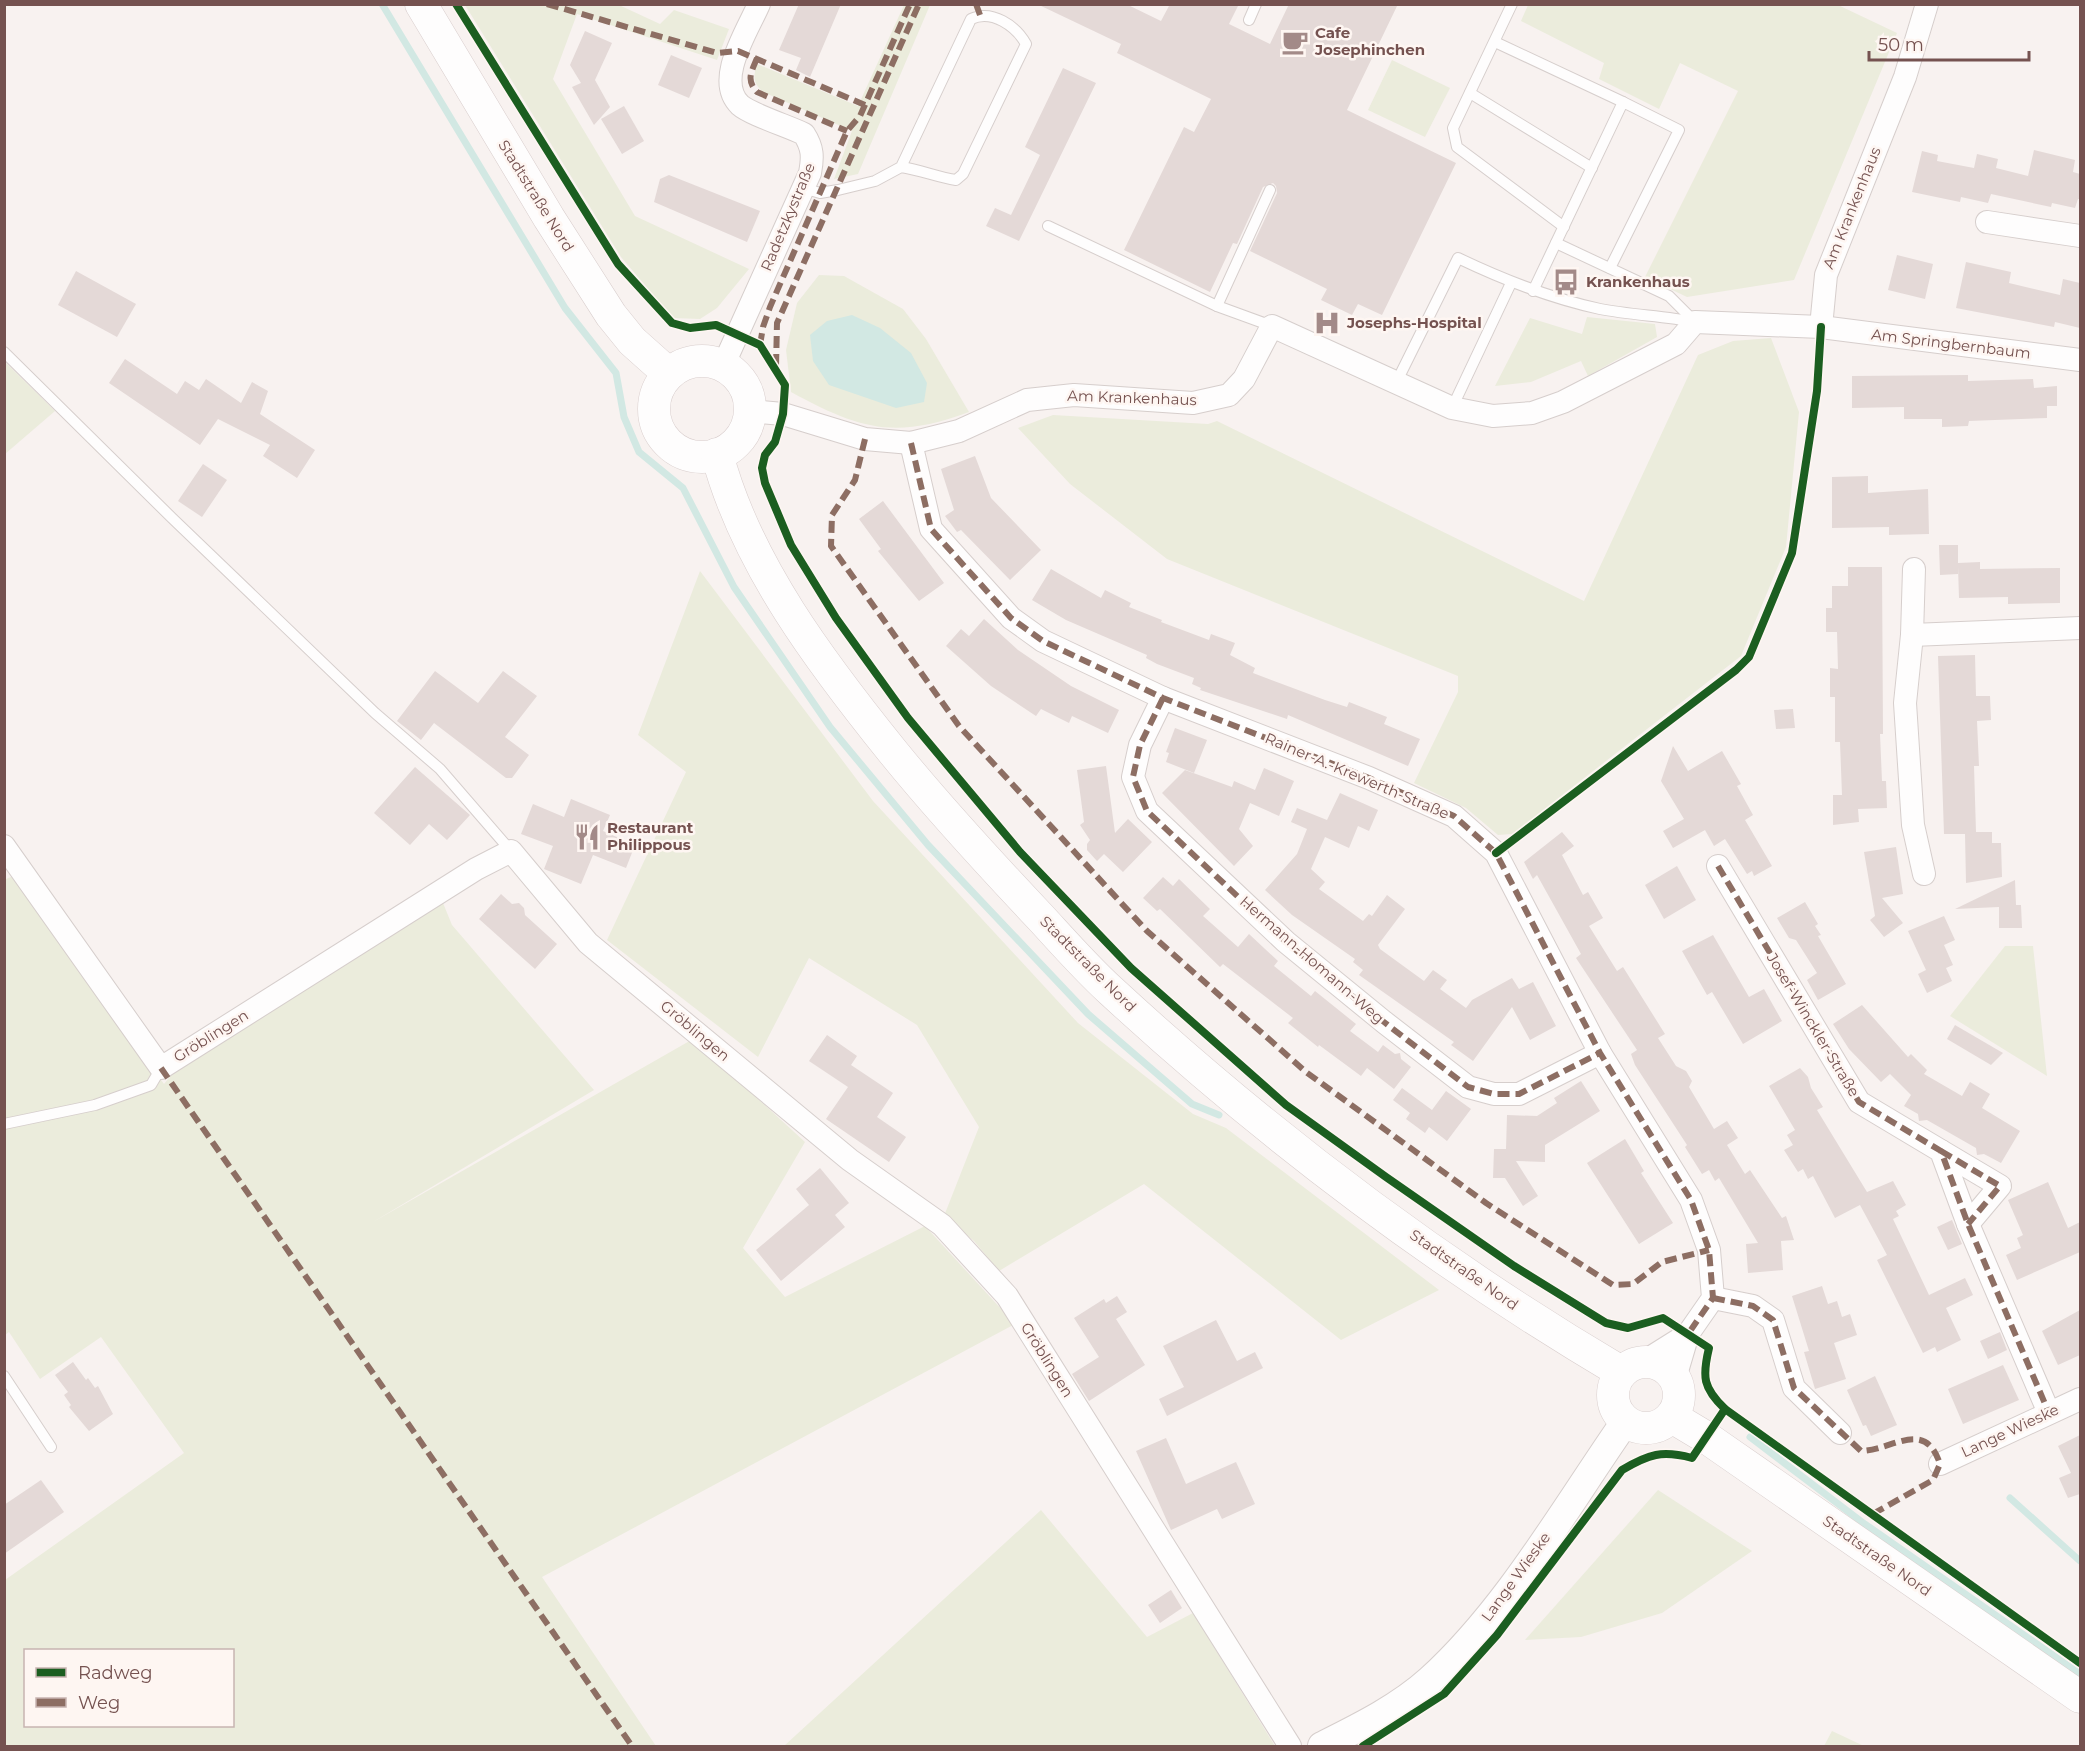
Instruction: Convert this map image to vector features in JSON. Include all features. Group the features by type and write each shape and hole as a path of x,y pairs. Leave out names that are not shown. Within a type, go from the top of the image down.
{"main road":[{"name":"Stadtstraße Nord","path":"421,4 549,218 611,315 632,341 669,374"},
{"path":"699,361 723,366 742,383 749,402 746,425 737,441 717,454 707,456 687,454 670,445 658,429 655,419 657,390 669,374 681,366 699,361"},
{"name":"Stadtstraße Nord","path":"717,454 726,486 765,574 854,704 952,824 1108,989 1275,1133 1432,1249 1554,1333 1633,1367"},
{"path":"1663,1366 1676,1378 1680,1391 1678,1405 1672,1417 1658,1427 1640,1429 1625,1422 1616,1411 1612,1398 1614,1384 1633,1367 1663,1366"},
{"name":"Stadtstraße Nord","path":"1672,1417 1717,1444 2080,1697"}],"street":[{"name":"Radetzkystraße","path":"723,366 803,188 813,157 804,134 741,106 731,92 730,74 759,4"},
{"name":"Am Krankenhaus","path":"1821,327 1826,275 1905,77 1927,4"},
{"path":"1987,222 2080,236"},
{"path":"1272,326 1452,408 1493,416 1532,413 1611,379 1676,344 1695,322 1821,327"},
{"name":"Am Krankenhaus","path":"749,411 783,414 866,439 911,443 959,431 1027,400 1074,394 1193,403 1228,395 1244,379 1272,326"},
{"name":"Am Springbernbaum","path":"1821,327 2080,360"},
{"name":"Rainer-A.-Krewerth-Straße","path":"911,443 931,529 1011,618 1042,641 1162,698 1369,778 1454,816 1496,853 1600,1053 1691,1200 1709,1250 1713,1298"},
{"path":"1914,569 1912,635 1905,703 1913,825 1923,874"},
{"path":"1912,635 2080,628"},
{"name":"Hermann-Homann-Weg","path":"1162,698 1140,745 1133,777 1147,811 1286,942 1384,1022 1468,1087 1494,1094 1519,1094 1600,1053"},
{"name":"Gröblingen","path":"4,846 161,1068 476,869 511,851 588,943 850,1160 942,1225 1007,1296 1290,1746"},
{"name":"Josef-Winckler-Straße","path":"1718,866 1859,1102 2000,1186 1968,1224"},
{"path":"1941,1151 1968,1224 2049,1413"},
{"path":"1676,1378 1688,1334 1713,1298 1753,1306 1773,1320 1794,1388 1840,1434"},
{"path":"1633,1367 1688,1334"},
{"name":"Lange Wieske","path":"1940,1464 2080,1399"},
{"name":"Lange Wieske","path":"1322,1746 1366,1724 1429,1681 1492,1615 1625,1422"}],"lane":[{"path":"1249,20 1256,4"},
{"path":"1512,4 1453,128 1457,147 1564,227"},
{"path":"803,188 820,193 838,190 875,181 902,167 923,170 940,178 956,180 963,174 1026,44 1018,30 999,19 980,15 971,19 902,167"},
{"path":"1495,42 1679,130 1610,268"},
{"path":"1470,93 1592,168"},
{"path":"1533,291 1623,102"},
{"path":"1216,306 1270,190"},
{"path":"1048,226 1216,306 1272,326"},
{"path":"1556,243 1669,296 1695,322"},
{"path":"1396,383 1458,258 1533,291 1602,309 1695,322"},
{"path":"1452,408 1511,283"},
{"path":"4,352 197,543 375,713 440,770 511,851"},
{"path":"4,1124 106,1101 151,1084 161,1068"},
{"path":"4,1376 51,1447"}],"green space":[{"path":"465,5 619,5 660,24 674,10 729,29 717,60 577,14 553,79 635,216 749,269 717,308 700,319 673,318 621,257"},
{"path":"904,5 930,5 858,174 834,179 852,131 763,92 755,80 757,64 858,106"},
{"path":"1528,5 1838,5 1897,33 1794,280 1687,297 1645,277 1738,91 1680,63 1659,109 1599,79 1604,63 1521,21"},
{"path":"1392,60 1450,88 1425,137 1368,110"},
{"path":"819,275 844,276 903,309 926,339 969,412 919,426 898,428 877,426 837,415 791,392 786,350 797,303"},
{"path":"1587,317 1655,324 1657,337 1588,376 1581,361 1531,382 1495,386 1530,318 1582,334"},
{"path":"1771,338 1799,412 1786,547 1741,656 1512,834 1498,835 1466,808 1414,783 1458,692 1458,676 1167,559 1070,484 1018,428 1053,415 1208,424 1217,421 1584,601 1698,355 1733,341"},
{"path":"4,361 55,411 5,454 4,454"},
{"path":"700,571 873,801 1078,1023 1193,1114 1226,1128 1439,1290 1341,1340 1144,1184 999,1271 974,1241 944,1216 979,1127 917,1025 809,958 758,1057 607,940 686,772 638,735"},
{"path":"13,876 164,1084 184,1059 443,903 452,925 594,1090 373,1222 693,1039 805,1142 743,1248 785,1297 925,1226 1015,1324 542,1577 656,1746 5,1746 5,1580 184,1453 101,1337 40,1379 9,1332 5,1335 4,880"},
{"path":"2005,946 2033,946 2047,1076 1950,1016"},
{"path":"1658,1490 1752,1551 1662,1613 1581,1637 1525,1640"},
{"path":"1041,1510 1147,1637 1193,1613 1275,1746 784,1746"},
{"path":"1832,1731 1864,1746 1824,1746"}],"water":[{"path":"852,315 880,328 911,353 927,383 924,402 896,408 829,385 813,361 810,335 827,321"}],"building":[{"path":"799,4 841,4 810,77 796,70 801,58 779,50"},
{"name":"Josephs-Hospital","path":"1037,4 1126,4 1161,21 1170,4 1239,4 1229,24 1270,44 1289,4 1398,4 1347,110 1456,163 1382,315 1358,304 1352,315 1321,300 1327,289 1250,251 1277,193 1273,183 1263,187 1237,244 1233,243 1210,292 1124,250 1184,127 1194,132 1211,99 1117,53 1121,44"},
{"path":"585,31 612,43 595,80 610,107 594,125 572,87 581,83 570,65"},
{"path":"671,55 702,68 689,98 658,85"},
{"path":"1063,68 1096,83 1019,241 986,226 995,208 1011,215 1040,155 1025,147"},
{"path":"624,106 644,141 622,154 601,119"},
{"path":"2034,150 2075,160 2073,172 2080,174 2080,199 2075,208 2052,203 2051,207 1991,194 1988,203 1961,197 1960,202 1912,192 1922,151 1938,155 1937,161 1974,168 1977,154 1998,159 1996,168 2028,176"},
{"path":"669,175 760,211 747,242 654,202 660,179"},
{"path":"1897,255 1933,264 1925,299 1888,290"},
{"path":"1966,262 2011,272 2009,283 2060,295 2063,279 2080,283 2080,328 2055,322 2054,327 1956,308"},
{"path":"76,271 136,304 117,337 58,305"},
{"path":"125,359 177,394 185,381 199,390 206,379 241,403 252,382 268,391 260,414 315,450 297,478 263,456 270,445 218,419 200,445 109,383"},
{"path":"1968,375 1968,381 2033,379 2034,388 2057,386 2057,406 2047,406 2047,418 1969,421 1968,426 1942,427 1942,419 1904,419 1904,407 1852,408 1852,376"},
{"path":"975,456 991,498 1041,550 1010,580 961,530 957,532 945,516 954,510 941,469"},
{"path":"203,464 227,480 202,517 178,501"},
{"path":"1868,476 1868,493 1928,489 1929,534 1889,535 1889,527 1832,528 1832,477"},
{"path":"883,501 944,583 919,601 878,551 881,549 859,519"},
{"path":"1939,545 1958,545 1958,563 1980,562 1980,569 2060,568 2060,603 2008,604 2008,597 1959,598 1958,567 1958,574 1940,575"},
{"path":"1848,567 1882,567 1883,734 1880,734 1882,781 1886,781 1887,808 1858,809 1859,822 1833,825 1833,795 1842,795 1840,742 1835,742 1835,697 1830,697 1830,668 1838,669 1837,632 1826,632 1826,608 1832,608 1832,586 1848,586"},
{"path":"1051,569 1101,598 1105,590 1131,603 1129,607 1162,620 1161,622 1209,640 1211,634 1235,643 1230,655 1255,668 1253,673 1325,700 1347,707 1349,702 1387,717 1384,724 1420,739 1408,766 1288,715 1287,719 1200,690 1201,688 1192,684 1194,678 1157,664 1146,658 1147,655 1066,620 1032,600"},
{"path":"984,619 1018,650 1071,686 1119,710 1108,733 1072,716 1069,723 1041,709 1036,716 991,686 946,646 961,629 969,636"},
{"path":"1975,655 1976,696 1990,696 1991,720 1977,721 1979,766 1974,766 1976,832 1992,832 1992,843 2001,843 2002,877 1966,883 1965,834 1944,834 1938,656"},
{"path":"435,671 478,703 503,671 537,696 505,737 529,755 512,778 506,778 434,723 421,740 397,721"},
{"path":"1793,709 1795,728 1776,729 1774,710"},
{"path":"1175,728 1207,740 1194,773 1166,762 1169,753 1166,752"},
{"path":"1673,746 1688,771 1722,751 1741,784 1737,786 1753,815 1745,820 1772,866 1754,876 1752,871 1747,874 1725,839 1714,846 1705,830 1673,848 1663,831 1684,819 1661,781"},
{"path":"1106,766 1115,833 1128,819 1152,842 1123,872 1104,854 1097,861 1087,850 1090,840 1080,825 1084,822 1077,770"},
{"path":"415,767 470,815 447,840 429,824 410,845 374,813"},
{"path":"1264,768 1294,781 1279,816 1250,803 1239,829 1253,846 1234,866 1162,793 1185,770 1232,787 1234,781 1255,790"},
{"path":"1340,793 1378,810 1369,831 1358,826 1349,848 1325,837 1311,869 1325,882 1319,889 1363,921 1369,914 1372,916 1387,895 1405,909 1378,945 1380,949 1424,981 1433,970 1447,980 1440,989 1466,1008 1472,1000 1512,978 1519,989 1533,982 1556,1026 1530,1040 1512,1007 1473,1061 1451,1045 1454,1042 1359,975 1363,970 1353,962 1355,959 1292,915 1265,890 1297,854 1307,829 1291,822 1297,808 1327,820"},
{"name":"Restaurant Philippous","path":"571,799 610,815 603,831 635,845 626,868 593,855 581,884 544,869 553,846 521,834 533,804 564,817"},
{"path":"1562,832 1574,846 1562,855 1583,895 1588,892 1603,918 1589,926 1617,971 1623,967 1665,1034 1658,1038 1676,1066 1686,1071 1692,1081 1689,1087 1714,1129 1727,1121 1738,1138 1727,1145 1745,1174 1750,1170 1782,1218 1786,1216 1794,1240 1781,1241 1783,1270 1748,1273 1746,1244 1758,1243 1719,1178 1715,1181 1709,1170 1702,1174 1685,1147 1687,1145 1635,1065 1631,1054 1637,1050 1576,958 1581,954 1537,875 1533,879 1524,862"},
{"path":"1896,847 1903,894 1882,898 1903,923 1884,937 1870,920 1875,916 1864,852"},
{"path":"1677,866 1696,900 1664,919 1645,885"},
{"path":"1163,877 1173,886 1179,879 1210,909 1203,916 1238,947 1249,934 1278,961 1274,966 1311,996 1315,991 1356,1024 1350,1031 1378,1052 1383,1045 1395,1054 1400,1053 1401,1059 1411,1067 1394,1089 1367,1068 1361,1076 1319,1045 1318,1047 1288,1023 1293,1018 1223,964 1220,967 1160,909 1157,911 1143,898"},
{"path":"2015,880 2016,905 2021,905 2022,928 1999,928 1999,907 1955,909"},
{"path":"501,894 512,904 519,903 524,908 525,915 557,944 535,969 479,919"},
{"path":"1805,902 1818,924 1815,926 1821,935 1818,936 1846,984 1818,1000 1807,980 1817,973 1796,940 1789,938 1777,918"},
{"path":"1944,916 1955,940 1944,945 1953,965 1946,968 1952,981 1927,993 1918,974 1926,970 1908,931"},
{"path":"1713,935 1749,997 1764,989 1782,1021 1743,1044 1712,992 1707,995 1682,951"},
{"path":"1862,1005 1908,1057 1911,1054 1927,1070 1924,1074 1962,1096 1970,1082 1990,1094 1982,1108 2020,1131 2001,1163 1984,1154 1977,1155 1976,1148 1927,1120 1919,1121 1918,1114 1904,1106 1911,1095 1890,1074 1881,1082 1849,1049 1833,1024"},
{"path":"1955,1025 2003,1053 1991,1065 1947,1039"},
{"path":"827,1035 857,1056 851,1065 893,1093 877,1117 906,1137 889,1162 826,1119 848,1087 809,1061"},
{"path":"1800,1068 1808,1077 1811,1088 1823,1107 1817,1110 1867,1192 1893,1181 1906,1205 1896,1211 1899,1216 1893,1219 1929,1295 1965,1278 1973,1295 1946,1308 1961,1340 1937,1352 1935,1347 1923,1353 1877,1260 1887,1255 1860,1205 1835,1218 1813,1176 1808,1179 1803,1169 1798,1172 1784,1150 1793,1145 1787,1135 1795,1130 1769,1086"},
{"path":"1581,1081 1600,1111 1545,1145 1545,1162 1516,1161 1538,1196 1523,1206 1505,1178 1493,1178 1494,1149 1506,1149 1507,1115 1537,1116 1557,1103 1554,1098"},
{"path":"1402,1088 1432,1110 1446,1091 1471,1109 1447,1141 1429,1127 1425,1133 1406,1119 1410,1113 1393,1100"},
{"path":"1625,1139 1644,1171 1641,1173 1673,1223 1639,1244 1587,1163"},
{"path":"820,1168 849,1203 835,1215 845,1227 781,1281 756,1250 809,1205 796,1189"},
{"path":"2048,1182 2068,1228 2080,1222 2080,1252 2017,1280 2006,1255 2021,1248 2017,1238 2023,1235 2008,1200"},
{"path":"1952,1220 1962,1244 1948,1250 1937,1227"},
{"path":"1822,1286 1828,1304 1837,1301 1842,1317 1850,1314 1857,1335 1834,1343 1846,1379 1815,1389 1804,1352 1809,1351 1792,1296"},
{"path":"1117,1296 1127,1312 1116,1319 1145,1365 1089,1401 1072,1374 1099,1357 1074,1318 1104,1299 1106,1303"},
{"path":"2080,1310 2080,1355 2058,1365 2042,1331"},
{"path":"1216,1320 1237,1361 1255,1352 1263,1368 1167,1416 1159,1399 1184,1387 1163,1346"},
{"path":"2000,1332 2007,1350 1988,1359 1980,1341"},
{"path":"73,1362 86,1380 88,1378 95,1388 98,1386 113,1414 89,1431 69,1407 71,1405 64,1395 68,1392 55,1375"},
{"path":"2003,1365 2019,1400 1963,1424 1948,1389"},
{"path":"1875,1376 1897,1425 1871,1436 1866,1425 1863,1426 1847,1390"},
{"path":"2080,1435 2080,1494 2068,1498 2059,1478 2071,1473 2058,1446"},
{"path":"1166,1438 1186,1484 1236,1462 1255,1504 1222,1519 1217,1509 1171,1530 1136,1451"},
{"path":"41,1480 64,1512 4,1554 4,1505"},
{"path":"1171,1590 1182,1608 1160,1623 1148,1605"}],"waterway":[{"path":"382,4 565,308 616,373 624,417 639,452 683,488 734,587 830,727 928,845 1088,1014 1192,1104 1219,1115"},
{"path":"1750,1437 1862,1522 2080,1674"},
{"path":"2010,1498 2080,1561"}],"marked path":[{"path":"547,4 717,53 738,51 865,105"},
{"path":"760,345 770,307 847,131 860,116 910,4"},
{"path":"776,366 777,323 919,4"},
{"path":"976,4 980,15"},
{"path":"757,58 751,72 752,84 757,92 847,131"},
{"path":"865,439 855,480 832,515 831,546 959,726 1147,931 1306,1072 1486,1203 1613,1285 1633,1284 1662,1262 1709,1250"},
{"path":"911,443 931,529 1011,618 1043,641 1163,698 1369,778 1454,816 1496,853 1600,1053 1691,1200 1709,1250 1713,1298 1688,1334"},
{"path":"1163,698 1140,745 1133,777 1147,811 1286,942 1384,1022 1468,1087 1494,1094 1519,1094 1600,1053"},
{"path":"1718,866 1859,1102 1941,1151 1968,1224 2049,1413"},
{"path":"161,1068 632,1746"},
{"path":"1941,1151 2000,1186 1968,1224"},
{"path":"1713,1298 1753,1306 1773,1320 1794,1388 1861,1451 1917,1439 1926,1442 1934,1450 1940,1464 1933,1480 1871,1515"}],"cycle path":[{"path":"456,4 618,264 672,323 690,328 716,325 760,345 785,385 783,414 775,442 765,455 762,468 765,483 791,545 836,618 908,718 1020,852 1131,968 1286,1105 1514,1266 1606,1323 1628,1328 1663,1318 1709,1348 1705,1367 1706,1381 1712,1395 1725,1409 2080,1663"},
{"path":"1496,853 1736,670 1749,657 1792,553 1817,391 1821,327"},
{"path":"1363,1746 1444,1694 1497,1635 1622,1470 1640,1460 1656,1455 1672,1454 1692,1458 1725,1409"}],"place":[{"name":"Cafe Josephinchen","path":"1295,42"},
{"name":"Krankenhaus","path":"1566,282"},
{"name":"Josephs-Hospital","path":"1327,323"},
{"name":"Restaurant Philippous","path":"587,837"}]}
